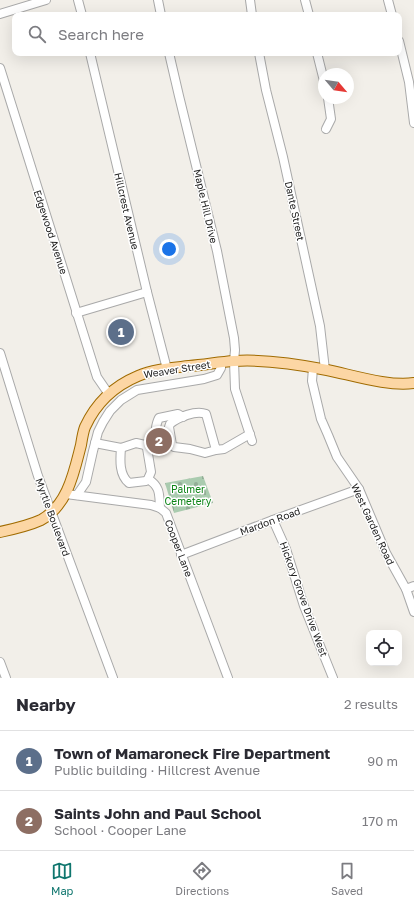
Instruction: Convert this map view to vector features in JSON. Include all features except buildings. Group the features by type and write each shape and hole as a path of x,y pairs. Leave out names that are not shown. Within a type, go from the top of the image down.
{"main road":[{"name":"Weaver Street","path":"0,532 20,528 41,520 51,512 66,494 85,428 98,405 108,393 139,375 168,369 234,361 292,363 387,382 414,383"}],"street":[{"path":"0,14 34,1 46,0"},
{"path":"78,0 81,12"},
{"path":"158,0 160,12"},
{"path":"250,0 252,12"},
{"path":"305,0 308,12"},
{"path":"388,0 391,12"},
{"path":"402,53 409,82 414,123"},
{"name":"Hillcrest Avenue","path":"91,56 146,292 168,369"},
{"name":"Maple Hill Drive","path":"170,56 217,251 234,338 234,389 251,437 224,449 216,450"},
{"name":"Dante Street","path":"260,56 320,326 325,370"},
{"path":"318,56 321,68"},
{"name":"Edgewood Avenue","path":"0,68 4,93 97,377 108,393"},
{"path":"326,129 331,119 330,104"},
{"path":"76,313 146,292"},
{"name":"Myrtle Boulevard","path":"0,353 38,476 113,678"},
{"path":"77,495 86,482 98,432 110,411 128,395 137,390 204,378 217,374 221,368 221,362"},
{"name":"West Garden Road","path":"313,368 312,381 321,419 337,457 359,489 386,553 406,589 414,612"},
{"path":"202,413 206,414 216,450 205,453 174,447 172,445 169,427 170,424 183,417 202,413"},
{"path":"95,443 121,448 136,443 145,445 151,442 154,437 159,418 178,414 183,417"},
{"path":"121,448 120,461 124,479 129,484 146,481 151,472 147,448 145,445"},
{"path":"148,479 155,484 159,492 160,508"},
{"name":"Mardon Road","path":"182,555 359,489"},
{"name":"Cooper Lane","path":"66,494 151,505 160,508 166,513 228,678"},
{"name":"Hickory Grove Drive West","path":"273,520 286,549 304,606 334,678"},
{"path":"406,589 414,586"},
{"path":"0,662 6,678"}],"green space":[{"name":"Palmer Cemetery","path":"203,476 213,503 174,513 165,483"}],"place":[{"name":"Town of Mamaroneck Fire Department","path":"121,332"},
{"name":"Saints John and Paul School","path":"159,441"}]}
